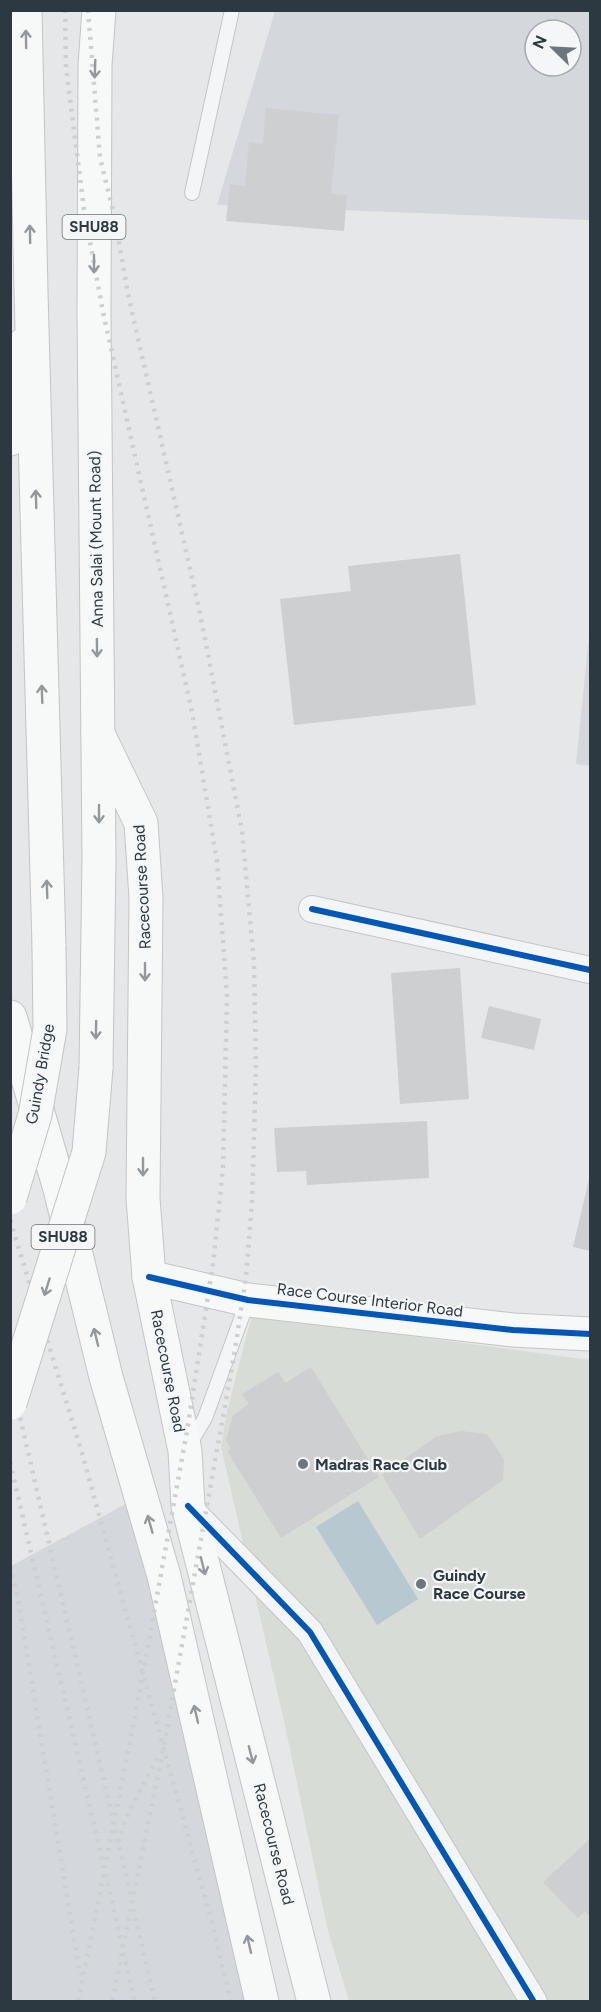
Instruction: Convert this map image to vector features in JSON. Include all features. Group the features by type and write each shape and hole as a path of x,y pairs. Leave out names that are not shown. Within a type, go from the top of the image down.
{"main road":[{"path":"10,439 31,292 25,10"},
{"name":"Anna Salai (Mount Road)","path":"10,1403 89,1152 96,1068 99,859 94,301 95,65 99,10"},
{"name":"Guindy Bridge","path":"10,1198 35,1115 50,1029 31,292"},
{"name":"Racecourse Road","path":"98,734 141,823 146,898 143,1198 149,1277 184,1451 188,1506 311,1987"},
{"path":"10,1017 60,1189 106,1377 164,1576 261,1995 311,1987"},
{"name":"Race Course Interior Road","path":"149,1277 248,1299 513,1330 591,1334"}],"street":[{"path":"312,909 591,970"},
{"path":"188,1506 310,1632 534,2001"}],"lane":[{"path":"192,193 232,10"},
{"path":"184,1451 205,1418 248,1299"}],"shaded area":[{"path":"275,11 590,11 590,220 217,205"},
{"path":"590,626 590,766 576,764"},
{"name":"Guindy Race Course","path":"252,1315 590,1360 590,2001 349,2001 328,1931 284,1721 221,1447 226,1415"},
{"path":"148,1492 254,2001 11,2002 11,1566"},
{"path":"358,1501 418,1599 377,1625 316,1527"}],"building":[{"path":"266,108 339,115 331,194 347,195 344,231 226,221 230,184 245,186 249,142 263,144"},
{"path":"460,554 476,705 294,725 280,599 351,591 348,566"},
{"path":"460,968 469,1099 400,1104 391,973"},
{"path":"489,1006 541,1019 534,1050 481,1038"},
{"path":"427,1121 429,1178 307,1185 306,1171 277,1172 274,1128"},
{"path":"590,1175 590,1251 573,1247"},
{"name":"Madras Race Club","path":"311,1367 379,1477 281,1538 227,1451 231,1449 226,1440 233,1415 249,1404 242,1394 278,1372 285,1383"},
{"path":"461,1431 487,1434 504,1459 503,1480 420,1539 382,1475 437,1436"},
{"path":"590,1839 590,1917 585,1911 578,1918 543,1882"}],"railway":[{"path":"65,10 66,67 84,209 103,312 192,712 217,861 227,996 223,1168 213,1264 187,1431 134,1722 78,2002"},
{"path":"88,10 100,158 115,219 128,294 200,613 242,831 254,963 256,1068 252,1203 246,1276 235,1350 164,1745 112,2002"},
{"path":"10,1220 80,1446 211,1919 231,2002"},
{"path":"10,1374 155,2002"},
{"path":"10,1462 135,2002"},
{"path":"10,1566 17,1593 80,1975"},
{"path":"118,1842 126,1818 157,1758"}],"cycle path":[{"path":"312,909 590,970"},
{"path":"149,1277 248,1300 513,1330 590,1334"},
{"path":"188,1506 310,1632 534,2002"}],"place":[{"name":"Madras Race Club","path":"303,1464"},
{"name":"Guindy Race Course","path":"421,1584"}]}
